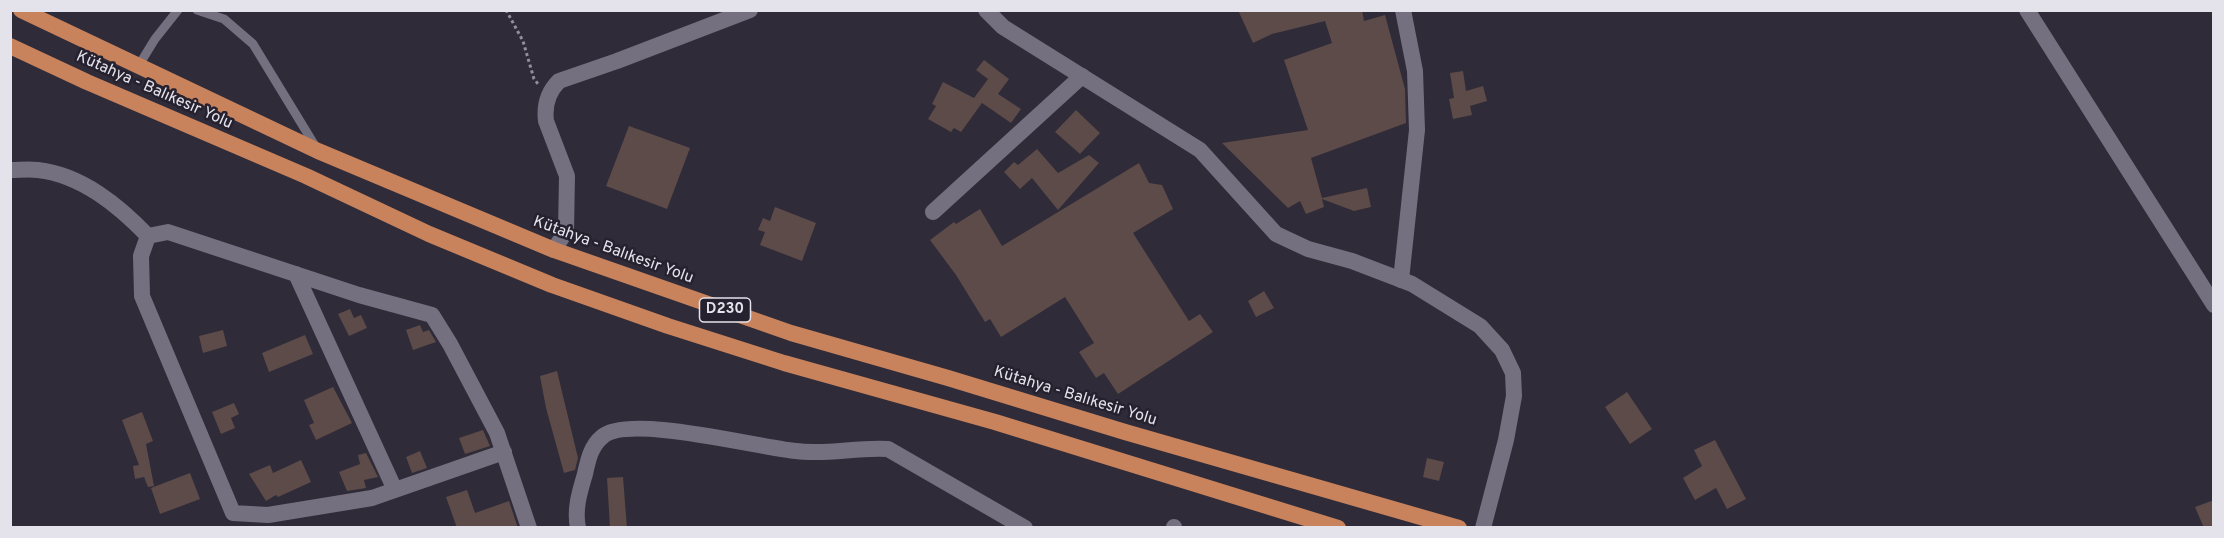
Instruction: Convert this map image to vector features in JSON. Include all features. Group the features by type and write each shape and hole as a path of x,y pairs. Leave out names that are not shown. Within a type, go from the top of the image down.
{"highway":[{"name":"Kütahya - Balıkesir Yolu","path":"21,10 318,151 554,250 791,333 1460,528"},
{"name":"Kütahya - Balıkesir Yolu","path":"10,46 87,82 306,176 429,234 552,285 668,326 784,363 995,422 1338,528"}],"street":[{"path":"554,250 566,231 567,176 546,121 546,102 549,93 559,81 750,10"},
{"path":"986,10 1003,27 1200,150 1276,234 1308,249 1352,261 1412,284 1480,326 1502,350 1513,373 1515,396 1484,528"},
{"path":"1401,280 1417,130 1415,71 1403,10"},
{"path":"2027,10 2214,305"},
{"path":"933,212 1082,76"},
{"path":"10,170 39,170 89,188 128,215 148,236"},
{"path":"148,236 168,232 432,315 497,433 528,528"},
{"path":"148,236 141,256 142,296 234,513 268,515 372,498 504,452"},
{"path":"296,274 395,490"},
{"path":"578,528 575,514 592,448 603,435 620,430 653,429 798,452 888,449 1025,528"}],"lane":[{"path":"140,65 155,39 178,10"},
{"path":"197,10 224,19 253,44 318,151"}],"path":[{"path":"506,10 523,41 536,82 549,93"}],"building":[{"path":"1238,10 1362,10 1364,21 1385,15 1405,89 1406,123 1311,158 1322,198 1367,188 1371,207 1354,211 1322,199 1324,207 1306,214 1300,201 1288,208 1222,143 1308,130 1284,60 1332,43 1325,21 1272,34 1253,43"},
{"path":"984,60 1009,79 998,94 1021,109 1011,123 982,103 961,132 954,128 951,132 928,119 936,106 932,104 943,82 974,98 988,79 976,70"},
{"path":"1463,71 1466,91 1483,86 1487,101 1470,106 1472,115 1453,119 1449,99 1454,98 1450,73"},
{"path":"1076,110 1100,133 1080,154 1055,132"},
{"path":"629,126 690,148 667,209 606,186"},
{"path":"1037,149 1058,173 1089,155 1099,163 1058,210 1032,178 1020,189 1004,172 1014,162 1018,165"},
{"path":"1139,163 1149,183 1162,185 1173,209 1133,233 1189,321 1200,314 1213,332 1118,394 1104,373 1096,378 1079,352 1094,343 1065,297 1001,337 990,319 985,322 956,275 930,240 954,222 956,224 980,209 1002,246"},
{"path":"775,207 816,223 802,261 760,245 765,232 758,230 763,218 770,221"},
{"path":"1264,291 1274,308 1256,317 1248,301"},
{"path":"350,309 354,318 361,315 367,328 349,336 338,314"},
{"path":"420,325 423,332 429,330 436,342 413,350 406,330"},
{"path":"223,330 227,346 203,353 199,336"},
{"path":"305,335 313,354 269,372 262,353"},
{"path":"557,371 578,458 575,470 564,473 546,408 540,376"},
{"path":"333,387 352,423 316,440 309,425 314,423 304,400"},
{"path":"1627,392 1652,429 1630,444 1605,407"},
{"path":"234,403 239,414 231,418 235,428 221,434 212,412"},
{"path":"142,412 153,441 146,444 154,486 148,487 144,477 135,479 133,466 139,465 122,420"},
{"path":"483,430 490,446 465,454 459,438"},
{"path":"1715,440 1746,499 1727,509 1716,488 1695,500 1683,478 1702,466 1694,450"},
{"path":"420,451 427,468 412,473 406,457"},
{"path":"366,453 378,477 364,480 366,488 347,491 339,472 360,464 358,455"},
{"path":"1427,458 1444,462 1439,481 1423,477"},
{"path":"301,460 311,482 266,501 249,474 270,465 273,473"},
{"path":"190,473 200,499 160,514 151,488"},
{"path":"623,477 627,528 610,528 607,478"},
{"path":"467,490 475,513 509,501 518,528 457,528 446,497"},
{"path":"2214,500 2214,528 2204,528 2195,507"}]}
